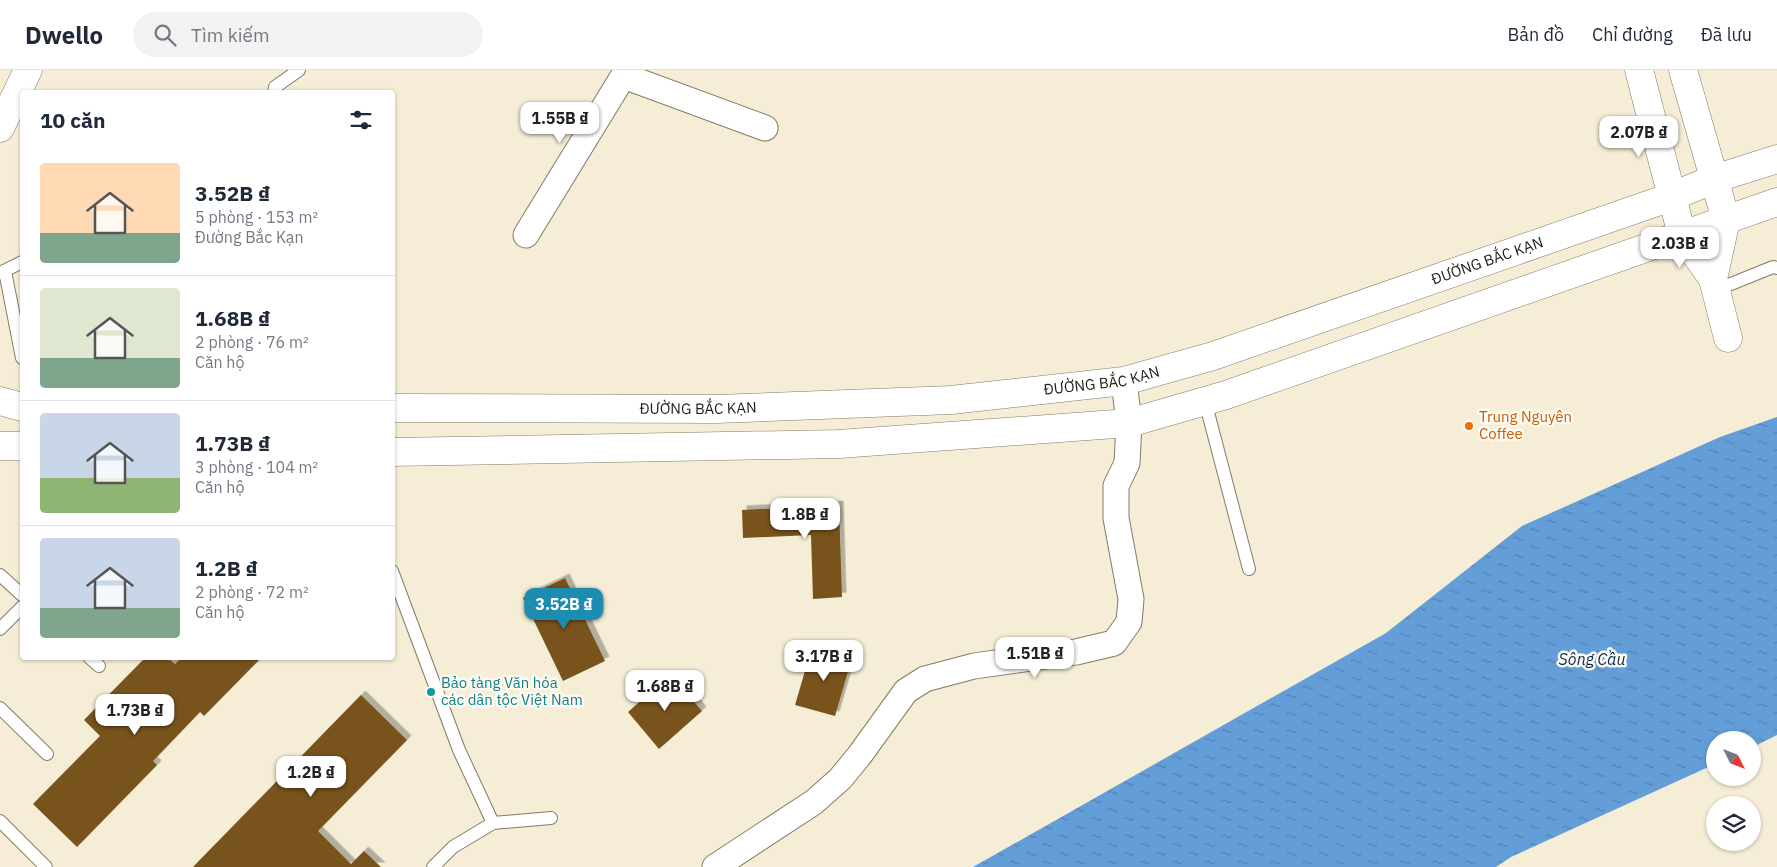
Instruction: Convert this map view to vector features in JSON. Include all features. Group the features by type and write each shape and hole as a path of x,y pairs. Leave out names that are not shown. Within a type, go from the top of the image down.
{"main road":[{"path":"0,128 28,70"},
{"path":"1639,70 1682,235 1715,284 1728,338"},
{"path":"1683,70 1726,220 1715,284"},
{"name":"ĐƯỜNG BẮC KẠN","path":"395,408 716,409 951,400 1124,381 1213,356 1671,197 1714,179 1777,159"},
{"path":"395,452 839,444 1129,423 1205,401 1777,202"},
{"path":"0,401 20,406"},
{"path":"0,446 20,446"}],"street":[{"path":"526,235 626,73 765,128"},
{"path":"715,867 814,802 833,785 859,756 906,691 925,679 974,666 1076,652 1114,643 1129,622 1131,598 1116,518 1116,486 1127,463 1129,423 1124,381"}],"lane":[{"path":"274,90 275,87 299,70"},
{"path":"20,263 3,272 20,349"},
{"path":"1715,284 1772,267 1777,268"},
{"path":"1205,401 1249,569"},
{"path":"0,575 20,592"},
{"path":"395,579 459,750 492,823"},
{"path":"0,629 20,608"},
{"path":"0,708 47,754"},
{"path":"433,867 453,847 492,823 551,818"},
{"path":"0,821 46,867"}],"water":[{"name":"Sông Cầu","path":"1777,417 1777,735 1761,743 1761,731 1706,731 1706,768 1511,857 1496,867 973,867 1386,633 1522,526 1720,437"}],"building":[{"path":"839,505 842,597 813,599 811,535 743,538 742,510"},
{"path":"565,578 605,661 563,681 523,598"},
{"path":"812,647 852,658 835,716 795,705"},
{"path":"143,660 170,660 175,664 179,660 259,660 204,716 200,712 153,761 157,765 77,847 33,804 100,736 84,720"},
{"path":"671,675 702,711 659,749 628,712"},
{"path":"361,695 407,740 318,831 351,864 364,851 381,867 193,867"}],"place":[{"name":"Trung Nguyên Coffee","path":"1469,426"},
{"name":"Bảo tàng Văn hóa các dân tộc Việt Nam","path":"431,692"}]}
